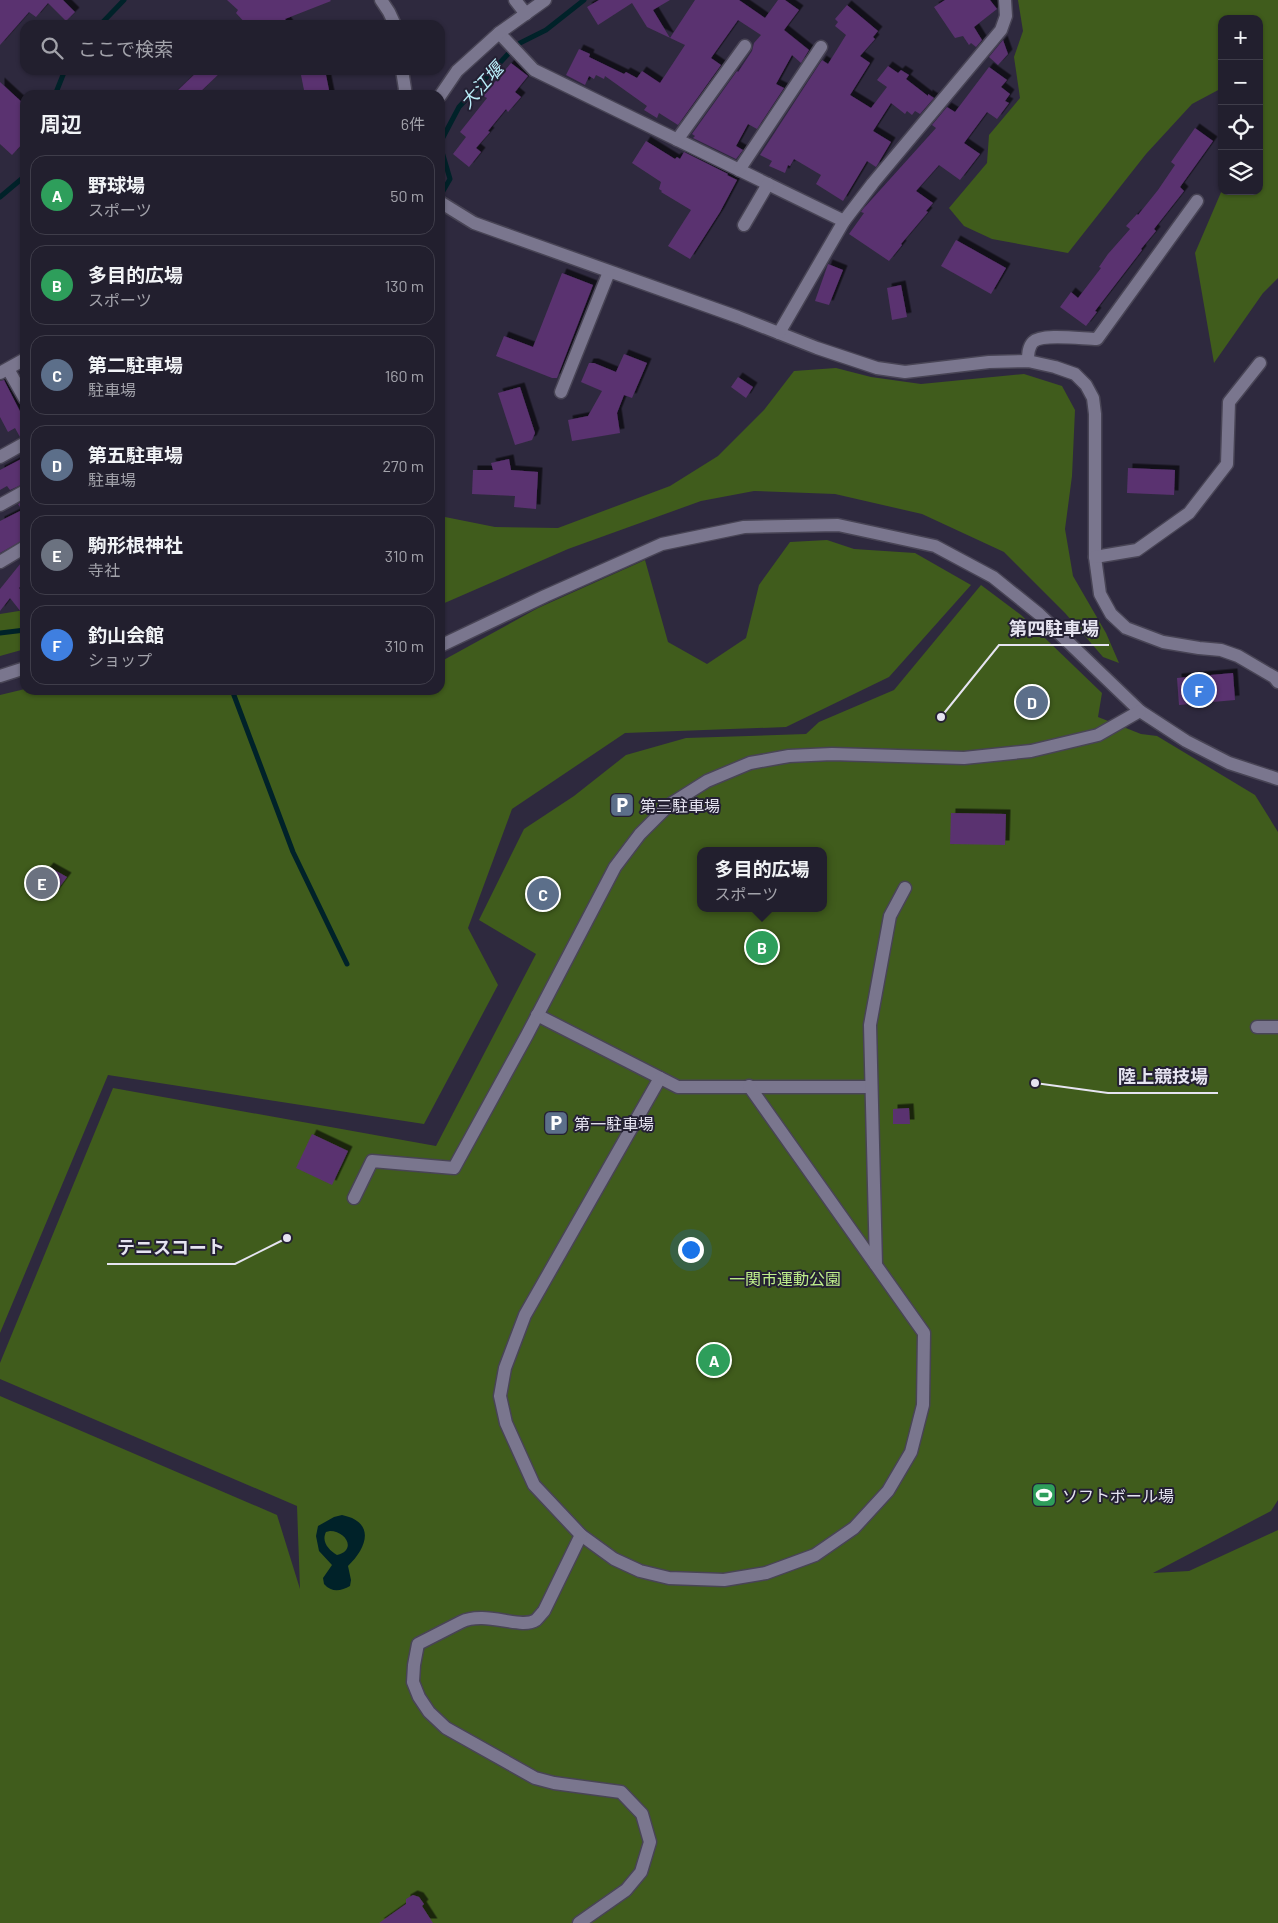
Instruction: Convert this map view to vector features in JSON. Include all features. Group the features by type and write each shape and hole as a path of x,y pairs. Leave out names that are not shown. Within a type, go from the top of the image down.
{"street":[{"path":"380,0 390,12 393,20"},
{"path":"515,0 526,14"},
{"path":"444,90 457,71 499,33 545,0"},
{"path":"779,333 844,221 873,183 1000,30 1006,16 1005,0"},
{"path":"499,33 534,70 844,221"},
{"path":"677,140 745,46"},
{"path":"739,170 821,47"},
{"path":"403,75 405,90"},
{"path":"744,225 768,184"},
{"path":"1028,361 1028,350 1033,342 1042,338 1096,339 1197,201"},
{"path":"445,205 474,223 877,368 905,372 989,362 1028,361 1076,374 1086,385 1093,398 1095,414 1095,557 1100,594 1111,614 1126,628 1163,642 1221,650 1238,656 1274,677 1278,682"},
{"path":"560,392 609,272"},
{"path":"20,362 4,371 20,392"},
{"path":"1095,557 1137,550 1189,513 1227,464 1229,402 1260,362"},
{"path":"0,457 20,446"},
{"path":"0,505 20,494"},
{"path":"445,644 545,596 662,544 744,527 838,525 935,546 993,577 1039,614 1140,711 1186,741 1229,763 1278,779"},
{"path":"0,562 20,551"},
{"path":"0,676 20,670"},
{"path":"354,1198 372,1161 454,1168 614,867 640,834 669,805 707,781 750,763 789,756 832,754 964,758 1031,751 1098,736 1140,711"},
{"path":"876,1266 870,1026 890,916 905,888"},
{"path":"537,1015 678,1087 872,1087"},
{"path":"1258,1027 1278,1027"},
{"path":"660,1078 525,1315 506,1368 500,1396 506,1423 534,1485 581,1535 614,1559 640,1571 669,1578 724,1580 766,1573 814,1555 854,1528 888,1491 911,1452 923,1405 924,1333 749,1086"},
{"path":"579,1923 626,1890 641,1872 650,1842 642,1814 621,1792 554,1783 535,1778 446,1728 429,1712 419,1697 413,1682 418,1644 468,1618 481,1616 523,1623 535,1620 544,1611 581,1535"}],"green space":[{"path":"1018,0 1278,0 1278,278 1263,293 1214,363 1195,253 1220,195 1263,195 1263,15 1218,15 1218,90 1192,104 1146,154 1068,253 992,239 964,226 949,208 987,163 989,135 1020,98 1014,57 1023,31"},
{"path":"836,368 871,377 921,384 1024,374 1062,386 1075,410 1072,476 1065,529 1073,576 1106,633 1119,663 1103,657 1065,613 1004,552 922,514 835,494 754,491 701,501 568,549 445,603 445,517 495,527 558,528 670,486 718,456 764,410 794,371"},
{"path":"827,540 854,549 915,553 971,585 889,677 786,727 625,733 512,809 468,928 498,985 424,1124 108,1075 0,1333 0,695 20,690 20,695 445,695 445,659 538,608 645,560 668,642 707,664 746,638 759,585 790,542"},
{"name":"一関市運動公園","path":"981,585 1021,615 1102,693 1098,717 1141,734 1157,736 1255,795 1278,832 1278,1500 1271,1511 1153,1573 1189,1571 1278,1530 1278,1923 0,1923 0,1396 277,1515 300,1589 297,1506 0,1379 0,1363 113,1088 436,1146 536,954 479,920 524,829 574,796 626,755 686,738 806,734 819,722 894,690"},
{"path":"20,611 20,650 0,656 0,614"}],"shaded area":[{"path":"342,1515 353,1518 364,1529 365,1536 360,1551 348,1566 351,1580 350,1586 337,1590 330,1589 324,1584 323,1578 332,1565 319,1551 316,1536 318,1526 334,1517","holes":["326,1532 336,1532 345,1537 348,1545 343,1553 337,1555 329,1548 324,1539"]}],"building":[{"path":"0,0 63,0 75,12 65,20 48,3 36,17 29,12 0,45"},
{"path":"227,0 331,1 286,20 242,20 236,13 238,10"},
{"path":"599,0 670,0 653,10 670,38 647,27 632,3 598,25 587,7"},
{"path":"695,0 739,0 765,18 778,0 785,0 799,10 784,30 809,50 801,63 792,55 776,84 784,88 757,129 748,124 736,146 743,150 736,159 693,138 695,136 692,134 738,72 752,51 754,43 761,35 738,20 711,58 721,65 678,125 659,113 657,118 644,110 647,106 605,76 604,79 596,75 594,79 589,76 585,85 566,75 579,49 590,54 589,57 624,74 626,72 637,78 642,71 660,83 685,45 670,38"},
{"path":"945,0 990,0 997,9 974,27 982,40 976,47 971,43 969,45 963,36 955,38 934,7"},
{"path":"847,5 878,31 873,37 875,39 860,56 870,63 850,95 871,108 887,87 877,80 888,66 898,73 901,70 909,75 906,79 928,96 928,94 934,98 920,114 915,111 912,115 907,111 905,114 891,103 873,131 891,142 876,167 867,161 843,201 816,184 821,175 794,159 790,166 788,165 785,173 769,166 772,161 760,155 822,60 828,64 846,35 835,26 838,22 835,19"},
{"path":"1003,40 1008,54 998,65 989,57"},
{"path":"511,63 528,76 515,92 521,97 508,112 506,109 488,131 490,132 476,148 481,152 469,167 453,154 466,137 460,132 487,98 483,96"},
{"path":"989,67 1007,80 1001,87 1010,94 1005,101 1009,103 997,119 987,112 964,143 980,154 960,180 939,165 916,191 933,203 889,261 849,234 864,213 861,212 863,209 936,128 932,125 947,107 955,112"},
{"path":"194,75 218,75 202,90 178,90"},
{"path":"301,75 326,75 329,90 304,90"},
{"path":"0,82 20,100 20,146 12,155 0,144"},
{"path":"1195,128 1213,141 1180,187 1184,191 1154,229 1156,231 1095,311 1097,312 1086,326 1060,307 1071,292 1078,298 1101,268 1099,267 1108,254 1130,229 1126,226 1138,215 1175,165 1171,162"},
{"path":"646,141 675,159 677,157 680,159 684,152 737,180 720,212 690,259 668,246 691,210 661,192 659,189 661,182 632,163"},
{"path":"956,240 1006,268 991,294 941,266"},
{"path":"828,264 843,270 829,305 815,301"},
{"path":"562,273 593,285 557,378 552,378 496,356 504,336 533,347"},
{"path":"901,285 907,317 892,320 887,288"},
{"path":"624,354 647,363 632,398 624,395 617,413 620,433 572,441 568,420 588,416 602,391 581,382 589,363 594,363 616,372"},
{"path":"738,377 753,387 746,398 731,387"},
{"path":"4,380 20,411 20,437 15,428 8,432 0,417 0,381"},
{"path":"520,387 535,433 532,440 515,445 498,393"},
{"path":"509,459 511,470 538,472 536,509 514,507 515,496 472,494 473,470 493,470 491,463"},
{"path":"20,460 20,485 10,490 7,486 0,490 0,470"},
{"path":"1128,468 1175,470 1174,495 1127,493"},
{"path":"20,511 20,542 0,553 0,521"},
{"path":"20,564 20,611 10,598 0,611 0,589"},
{"path":"1233,673 1235,700 1179,705 1177,678"},
{"path":"951,813 1006,814 1005,845 950,844"},
{"path":"49,867 67,877 53,896 36,884"},
{"path":"909,1108 910,1124 893,1124 893,1109"},
{"path":"312,1134 348,1151 332,1185 296,1168"},
{"path":"413,1895 419,1897 424,1904 422,1906 433,1923 379,1923 406,1904 406,1899"}],"waterway":[{"path":"105,20 124,0"},
{"name":"大江堰","path":"520,43 546,30 584,0"},
{"name":"大江堰","path":"445,134 459,107 508,54"},
{"path":"57,90 63,75"},
{"name":"大江堰","path":"445,162 450,179 445,188"},
{"path":"0,197 20,180"},
{"name":"大江堰","path":"0,633 20,631"},
{"path":"234,695 293,852 347,964"}],"place":[{"name":"釣山会館","path":"1199,690"},
{"name":"第五駐車場","path":"1032,702"},
{"name":"第四駐車場","path":"941,717"},
{"name":"第三駐車場","path":"622,805"},
{"name":"駒形根神社","path":"42,883"},
{"name":"第二駐車場","path":"543,894"},
{"name":"多目的広場","path":"762,947"},
{"name":"陸上競技場","path":"1035,1083"},
{"name":"第一駐車場","path":"556,1123"},
{"name":"テニスコート","path":"287,1238"},
{"name":"野球場","path":"714,1360"},
{"name":"ソフトボール場","path":"1044,1495"}]}
